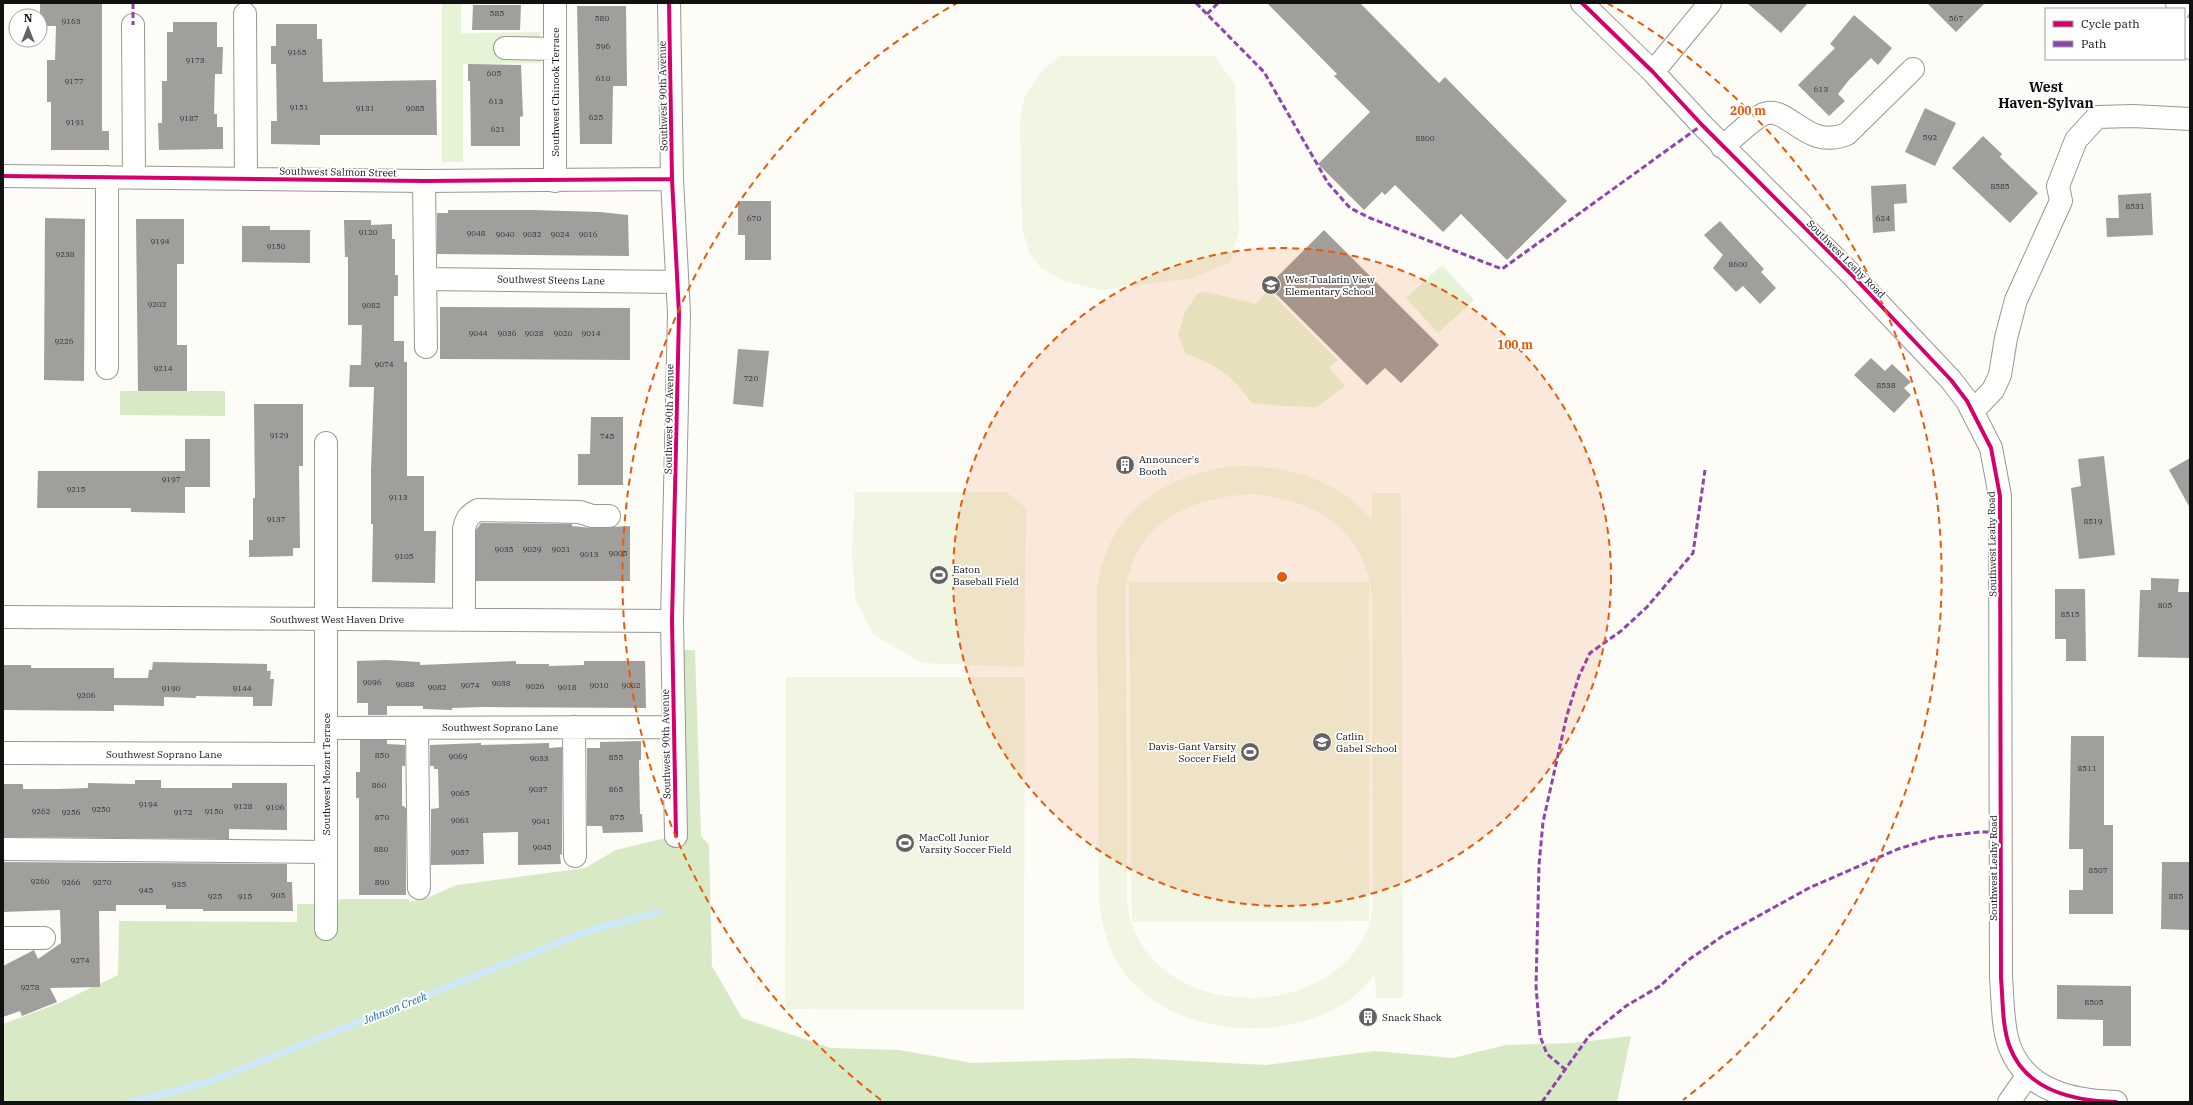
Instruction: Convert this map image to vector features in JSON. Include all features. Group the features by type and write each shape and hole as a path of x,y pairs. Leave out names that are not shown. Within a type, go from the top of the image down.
{"street":[{"name":"Southwest Chinook Terrace","path":"555,3 555,181"},
{"name":"Southwest 90th Avenue","path":"669,3 672,179 679,314 672,621 676,836"},
{"name":"Southwest Leahy Road","path":"1582,3 1653,72 1722,146 1920,346 1951,380 1973,412 1991,448 2000,496 2001,978 2003,1016 2009,1044 2015,1058 2028,1075 2045,1088 2067,1097 2116,1102"},
{"path":"1653,72 1710,3"},
{"path":"245,14 246,179"},
{"path":"133,25 134,178"},
{"path":"2185,31 2190,48"},
{"path":"505,48 555,49"},
{"path":"1722,146 1764,114 1775,113 1790,120 1801,130 1820,137 1837,138 1847,134 1913,69"},
{"path":"1973,412 1993,390 2000,375 2006,338 2016,300 2061,201 2058,186 2076,140 2097,117 2133,116 2190,120"},
{"name":"Southwest Salmon Street","path":"3,176 424,181 672,179"},
{"path":"107,177 107,368"},
{"path":"424,181 426,347"},
{"name":"Southwest Steens Lane","path":"426,279 677,282"},
{"name":"Southwest Mozart Terrace","path":"326,443 326,929"},
{"path":"464,620 464,529 467,518 473,513 478,510 580,512 592,516 609,516"},
{"name":"Southwest West Haven Drive","path":"3,616 672,621"},
{"path":"574,727 575,856"},
{"name":"Southwest Soprano Lane","path":"326,728 674,727"},
{"path":"417,728 419,888"},
{"name":"Southwest Soprano Lane","path":"3,753 326,754"},
{"path":"3,849 326,852"},
{"path":"3,938 44,938"},
{"path":"2009,1102 2028,1075"}],"green space":[{"path":"442,3 461,3 461,33 540,32 540,63 463,64 463,162 442,162"},
{"path":"1060,56 1214,56 1235,84 1239,230 1230,263 1192,278 1101,290 1063,281 1040,267 1029,252 1022,228 1020,118 1025,96 1041,72"},
{"path":"1442,265 1474,300 1438,333 1406,298"},
{"path":"1268,290 1338,360 1329,368 1345,386 1317,407 1252,403 1224,372 1186,354 1178,335 1185,312 1198,293 1206,292 1256,304"},
{"path":"120,391 225,391 225,416 120,415"},
{"path":"1237,466 1256,466 1293,472 1328,485 1359,506 1372,520 1372,493 1401,493 1403,998 1376,998 1375,974 1360,991 1347,1002 1315,1018 1285,1025 1253,1028 1220,1026 1189,1018 1161,1005 1136,986 1117,962 1107,940 1099,901 1097,591 1102,564 1112,540 1126,519 1143,502 1163,488 1185,478 1210,470","holes":["1254,494 1298,503 1317,512 1334,523 1348,536 1359,553 1368,573 1372,597 1372,908 1369,926 1348,960 1317,983 1279,995 1239,998 1200,989 1166,971 1140,943 1127,904 1126,590 1131,566 1140,547 1153,530 1170,517 1189,507 1209,500 1231,496"]},
{"name":"Eaton Baseball Field","path":"855,492 1006,492 1026,508 1024,667 922,663 873,634 855,598 852,552"},
{"name":"Davis-Gant Varsity Soccer Field","path":"1129,582 1369,582 1369,921 1132,922"},
{"path":"677,650 695,650 701,836 709,845 712,966 742,1018 831,1048 899,1050 972,1063 1133,1058 1266,1065 1375,1051 1453,1058 1506,1045 1573,1043 1631,1036 1617,1102 3,1102 3,1024 59,1003 118,975 119,921 297,922 297,904 338,904 339,899 409,899 409,902 429,897 457,885 585,868 616,850 678,835"},
{"name":"MacColl Junior Varsity Soccer Field","path":"786,677 1025,677 1024,1010 785,1009"}],"building":[{"path":"40,3 102,3 102,131 109,131 109,150 51,150 51,102 47,102 47,60 55,60 56,26 48,26 48,8 40,8"},
{"path":"1267,3 1360,3 1439,83 1445,77 1567,201 1507,260 1461,214 1443,232 1395,185 1385,195 1382,192 1364,210 1318,164 1370,112 1334,76 1337,74"},
{"path":"1747,3 1808,3 1781,33"},
{"path":"1927,3 1985,3 1956,32"},
{"path":"473,5 521,5 520,30 472,30"},
{"path":"577,6 626,6 627,86 613,86 612,144 580,144"},
{"path":"1854,15 1892,48 1878,65 1871,58 1849,80 1838,94 1845,101 1829,116 1798,85 1835,48 1830,44"},
{"path":"173,22 217,22 217,47 223,47 222,74 215,74 214,114 217,114 217,127 223,127 223,149 159,150 158,123 162,123 162,81 167,81 167,32 173,32"},
{"path":"276,24 317,24 317,39 322,39 323,82 436,80 437,135 320,135 320,145 271,144 271,121 277,121 276,64 271,64 271,46 276,46"},
{"path":"468,64 521,65 523,116 520,117 520,146 471,146 470,81 468,81"},
{"path":"1925,108 1956,123 1935,166 1905,152"},
{"path":"1983,136 2002,154 2000,157 2038,193 2010,223 1952,168"},
{"path":"1906,184 1907,203 1894,204 1895,231 1873,233 1871,186"},
{"path":"2151,193 2153,235 2107,237 2106,218 2119,218 2118,195"},
{"path":"738,201 771,201 771,260 745,260 745,235 738,235"},
{"path":"448,210 532,210 600,212 628,215 629,256 437,254 437,213 448,213"},
{"path":"45,218 85,219 84,381 44,380"},
{"path":"136,219 184,219 184,264 177,264 177,345 187,345 187,391 138,391"},
{"path":"344,220 371,220 371,225 392,224 392,239 395,239 395,275 398,275 398,296 394,296 394,341 404,341 404,362 407,362 407,476 424,476 424,531 436,531 435,583 372,582 373,524 371,524 371,470 374,387 349,387 350,365 361,365 362,325 348,325 348,257 345,257"},
{"path":"1720,221 1764,269 1761,272 1776,288 1760,304 1743,286 1736,292 1713,268 1723,255 1704,235"},
{"path":"242,226 270,226 270,230 310,230 310,263 242,262"},
{"path":"1324,230 1439,345 1401,383 1385,368 1367,385 1268,286"},
{"path":"440,307 630,308 630,360 440,359"},
{"path":"738,349 769,351 763,407 733,404"},
{"path":"1871,358 1885,371 1892,364 1911,382 1904,388 1911,395 1894,413 1854,375"},
{"path":"254,404 303,404 303,466 299,466 300,548 293,548 293,556 249,557 249,540 253,540 253,498 255,498"},
{"path":"591,417 623,417 623,485 578,485 578,454 590,454"},
{"path":"185,439 210,439 210,487 185,487 185,513 131,512 131,508 37,508 38,471 185,471"},
{"path":"2104,456 2115,555 2079,559 2071,488 2081,486 2078,459"},
{"path":"2190,458 2190,508 2169,470"},
{"path":"481,523 572,524 572,526 592,528 630,526 630,581 476,581 476,530"},
{"path":"2151,578 2179,579 2178,592 2190,592 2190,658 2138,657 2140,590 2151,590"},
{"path":"2055,589 2085,589 2086,661 2066,661 2066,639 2055,639"},
{"path":"386,660 420,662 420,665 516,661 516,664 549,664 549,666 584,665 584,661 645,661 646,708 483,707 452,708 452,710 423,709 423,706 387,706 387,715 368,715 368,703 357,703 357,661"},
{"path":"153,662 267,664 267,671 271,671 270,679 274,679 272,706 253,706 253,697 196,696 196,698 164,697 164,706 114,705 114,711 3,710 3,665 31,665 31,668 114,668 114,678 148,678 149,670 152,670"},
{"path":"2071,736 2104,736 2104,825 2113,825 2113,914 2069,914 2069,890 2083,890 2083,849 2069,849"},
{"path":"360,740 387,740 387,744 405,745 405,766 402,766 402,806 406,809 406,895 359,895 359,798 356,798 356,772 360,772"},
{"path":"641,741 641,760 639,760 640,814 642,814 643,832 603,833 602,826 587,826 587,748 600,748 600,742"},
{"path":"481,743 481,745 549,743 549,748 562,747 561,864 518,865 518,832 483,833 484,864 431,865 431,809 439,808 438,769 434,769 434,766 430,766 430,745"},
{"path":"135,780 161,780 161,788 232,788 232,783 287,783 287,830 229,829 229,839 3,837 3,784 23,784 23,789 58,789 88,788 88,783 135,784"},
{"path":"3,862 287,864 287,882 292,882 293,911 203,911 203,909 166,909 166,905 116,905 116,911 99,911 100,987 50,988 57,1002 22,1016 20,1011 3,1017 3,966 34,950 38,959 61,943 60,910 3,912"},
{"path":"2162,862 2190,862 2190,930 2161,929"},
{"path":"2057,985 2131,986 2131,1046 2103,1046 2103,1020 2057,1019"}],"waterway":[{"name":"Johnson Creek","path":"131,1102 208,1082 591,930 659,912"}],"marked path":[{"path":"133,3 133,25"},
{"path":"1196,3 1264,72 1328,183 1350,208 1370,218 1502,269 1702,125"},
{"path":"1207,14 1218,3"},
{"path":"1566,1070 1547,1054 1540,1036 1536,986 1539,865 1543,822 1567,715 1579,676 1590,653 1621,631 1647,607 1693,553 1705,470"},
{"path":"1542,1102 1589,1036 1626,1006 1660,986 1687,961 1724,935 1809,888 1898,849 1937,837 1980,832 2001,832"}],"cycle path":[{"path":"669,3 672,179 679,314 672,621 676,836"},
{"path":"1582,3 1653,72 1702,125 1851,274 1951,380 1967,401 1991,448 2000,496 2001,978 2005,1029 2009,1045 2016,1061 2026,1073 2039,1083 2067,1096 2116,1102"},
{"path":"3,176 424,181 672,179"}],"place":[{"name":"West Tualatin View Elementary School","path":"1271,285"},
{"name":"Announcer's Booth","path":"1125,465"},
{"name":"Eaton Baseball Field","path":"939,575"},
{"name":"Catlin Gabel School","path":"1322,742"},
{"name":"Davis-Gant Varsity Soccer Field","path":"1250,752"},
{"name":"MacColl Junior Varsity Soccer Field","path":"905,843"},
{"name":"Snack Shack","path":"1368,1017"}],"district":[{"name":"West Haven-Sylvan","path":"2046,96"}]}
